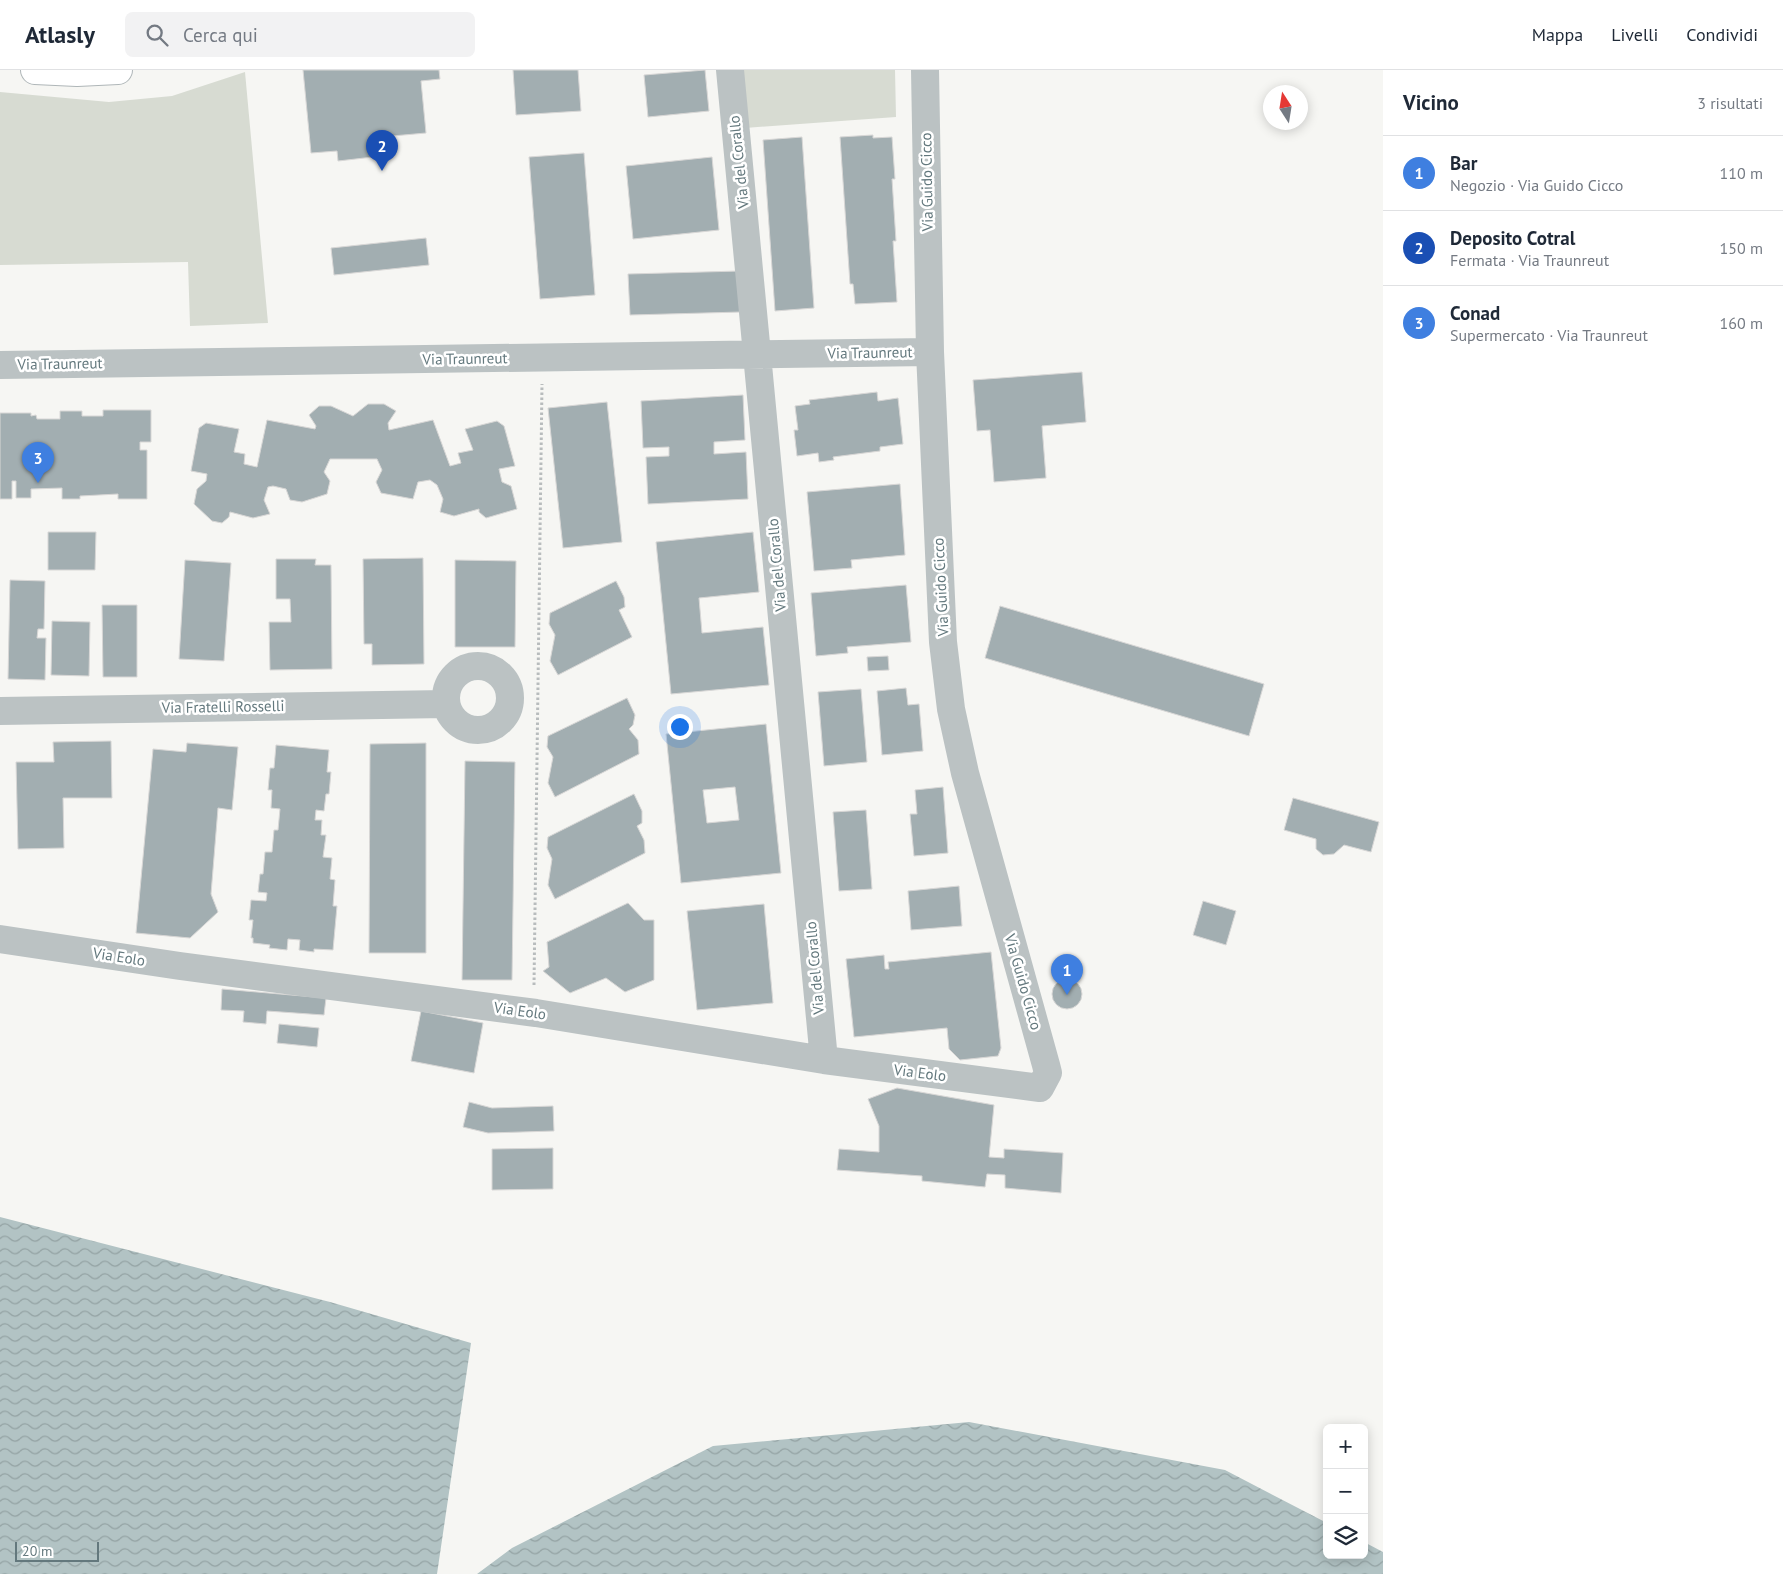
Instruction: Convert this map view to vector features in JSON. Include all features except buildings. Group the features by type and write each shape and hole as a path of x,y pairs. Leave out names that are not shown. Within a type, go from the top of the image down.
{"main road":[{"path":"34,70 77,72 118,70"}],"street":[{"name":"Via del Corallo","path":"730,70 824,1060"},
{"name":"Via Guido Cicco","path":"925,70 930,352 943,642 951,708 959,752 1048,1073 1040,1088"},
{"name":"Via Traunreut","path":"0,365 930,352"},
{"name":"Via Fratelli Rosselli","path":"0,711 446,704"},
{"name":"Via Eolo","path":"0,939 180,966 536,1013 824,1060 1040,1088"}],"path":[{"path":"536,1013 534,987 542,358"}],"shaded area":[{"path":"740,70 895,70 896,117 745,128"},
{"path":"245,72 268,323 190,326 188,262 0,265 0,92 109,102 172,96"}],"water":[{"path":"0,1217 330,1302 471,1343 437,1574 0,1574"},
{"path":"969,1422 1225,1470 1323,1521 1323,1559 1368,1559 1368,1544 1383,1552 1383,1574 477,1574 512,1548 713,1446"}],"place":[{"name":"Deposito Cotral","path":"382,171"},
{"name":"Conad","path":"38,483"},
{"name":"Bar","path":"1067,995"}]}
